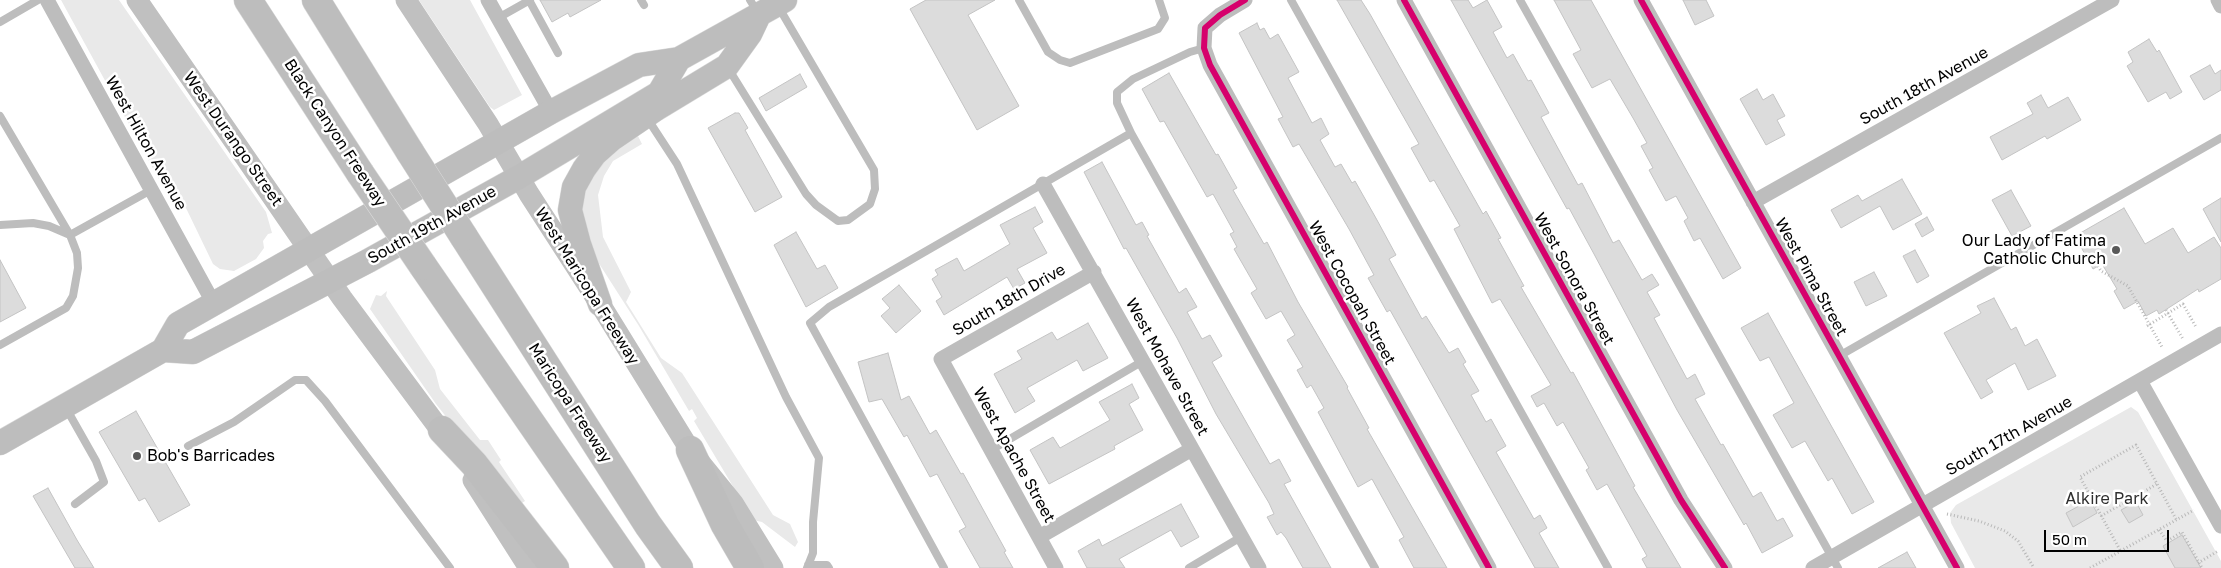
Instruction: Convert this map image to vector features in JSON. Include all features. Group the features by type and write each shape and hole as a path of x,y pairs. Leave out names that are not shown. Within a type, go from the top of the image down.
{"highway":[{"name":"Black Canyon Freeway","path":"248,0 360,173 631,568"},
{"name":"Maricopa Freeway","path":"316,0 464,237 643,516 679,568"},
{"path":"442,430 474,464 556,568"},
{"path":"690,450 725,525 750,568"}],"main road":[{"name":"West Durango Street","path":"137,0 329,279"},
{"name":"West Maricopa Freeway","path":"406,0 498,142 690,450 732,503 773,568"},
{"path":"0,443 163,350 178,324 309,249 551,112 639,65 678,59 768,5"},
{"path":"600,304 574,228 570,210 574,187 595,154 646,116 727,66 747,40 768,5"},
{"name":"South 19th Avenue","path":"163,350 194,352 329,279 368,261 519,177 659,93 678,59"},
{"path":"329,279 442,430 529,568"}],"street":[{"name":"West Hilton Avenue","path":"47,0 214,304"},
{"path":"488,0 551,112"},
{"name":"West Cocopah Street","path":"1245,0 1220,15 1206,28 1204,48 1210,65 1489,568"},
{"name":"West Sonora Street","path":"1404,0 1682,500 1725,568"},
{"name":"West Pima Street","path":"1641,0 1957,568"},
{"name":"South 18th Avenue","path":"1753,202 2112,0"},
{"path":"2218,0 2221,6"},
{"name":"West Mohave Street","path":"1043,184 1259,568"},
{"name":"South 18th Drive","path":"941,359 1094,272"},
{"name":"South 17th Avenue","path":"1813,568 1835,563 1921,506 2221,334"},
{"name":"West Apache Street","path":"941,359 1056,568"},
{"path":"2140,381 2221,526"},
{"path":"1039,537 1192,449"}],"lane":[{"path":"0,22 38,0"},
{"path":"498,18 529,0 558,53"},
{"path":"1019,0 1048,52 1070,63 1158,29 1165,18 1159,0"},
{"path":"1291,0 1608,568"},
{"path":"1520,0 1835,563"},
{"path":"727,66 806,194 816,204 838,221 848,220 870,204 875,189 874,170 768,5"},
{"path":"1204,48 1190,52 1133,79 1117,92 1117,103 1131,133 1375,568"},
{"path":"0,116 70,235 78,253 78,268 73,296 66,308 0,345"},
{"path":"646,116 677,164 786,397 819,458 813,522 813,553 808,567 826,565 829,568"},
{"path":"944,568 810,322 830,307 1131,133"},
{"path":"1840,356 2221,138"},
{"path":"70,235 151,190"},
{"path":"0,225 33,223 49,226 70,235"},
{"path":"991,450 1143,361"},
{"path":"188,446 234,422 295,380 306,380 325,402 450,568"},
{"path":"64,406 96,461 104,482 75,504"},
{"path":"1188,568 1241,537"}],"path":[{"path":"2098,266 2101,271 2128,286 2148,325 2162,347"},
{"path":"2148,325 2167,311 2183,304 2196,327"},
{"path":"2167,311 2190,352"},
{"path":"2120,550 2080,477 2136,444 2176,519"},
{"path":"2101,516 2127,504 2158,484"},
{"path":"2092,567 2194,510"},
{"path":"1947,514 1979,521 2005,531 2018,541 2034,568"},
{"path":"2159,530 2167,541 2182,532 2202,568"},
{"path":"2198,562 2218,551"}],"green space":[{"path":"61,0 119,0 266,212 272,233 268,234 263,241 264,248 256,259 234,271 220,269 213,264 186,208 183,209 179,202 173,205"},
{"path":"419,0 470,0 522,95 494,110 490,107"},
{"path":"637,134 642,144 613,161 604,176 598,195 603,237 631,292 626,302 661,358 682,373 773,515 790,524 798,542 795,547 762,522 753,520 694,421 697,418 692,409 689,411 639,326 591,251 580,221 584,193 592,176 605,157"},
{"path":"387,291 386,296 435,370 440,389 480,440 488,440 501,460 499,462 525,501 517,506 436,404 370,309 376,295 381,296"},
{"name":"Alkire Park","path":"2131,407 2138,412 2221,561 2221,568 1975,568 1951,523 1950,513 1956,505"}],"building":[{"path":"540,0 601,0 570,17 568,13 552,22"},
{"path":"926,0 995,0 968,15 1019,106 977,130 910,9"},
{"path":"1337,0 1361,0 1370,14 1483,214 1486,211 1501,238 1498,239 1524,286 1521,287 1571,373 1573,372 1635,486 1633,487 1681,568 1647,568 1642,559 1647,556 1607,484 1597,490 1586,470 1589,468 1563,422 1557,426 1544,403 1537,407 1531,396 1551,385 1500,299 1492,303 1454,229 1460,226 1434,180 1430,182 1411,148 1419,144"},
{"path":"1451,0 1468,0 1473,8 1487,0 1502,27 1493,32 1507,58 1513,54 1528,81 1531,80 1549,113 1541,117 1578,185 1582,183 1613,243 1619,240 1642,280 1652,274 1659,285 1647,292 1660,315 1654,318 1687,379 1695,374 1705,394 1695,399 1721,445 1723,444 1753,497 1761,492 1777,521 1783,518 1793,536 1762,553 1746,523 1744,525 1677,410 1569,208 1567,209"},
{"path":"1554,0 1591,0 1741,268 1723,279 1700,238 1694,241 1684,221 1688,218 1676,196 1666,201 1649,170 1653,168 1641,146 1647,143 1610,79 1592,88 1573,54 1581,50"},
{"path":"1683,0 1706,0 1714,16 1695,25"},
{"path":"1257,23 1260,30 1264,28 1270,39 1278,34 1299,72 1288,78 1312,123 1321,118 1329,134 1320,140 1335,167 1341,164 1352,183 1355,181 1396,255 1389,259 1422,319 1426,316 1449,353 1458,348 1466,362 1463,364 1479,391 1471,395 1486,422 1491,419 1506,446 1496,452 1534,519 1540,515 1547,528 1539,533 1559,568 1535,568 1390,310 1387,312 1368,278 1374,275 1349,229 1299,144 1293,147 1278,119 1283,117 1239,33"},
{"path":"2149,39 2157,52 2159,50 2182,92 2170,99 2166,92 2148,102 2127,66 2133,62 2128,52"},
{"path":"2210,65 2215,74 2221,70 2221,90 2204,100 2190,76"},
{"path":"1169,73 1216,155 1218,154 1237,188 1233,190 1264,244 1267,242 1298,302 1348,387 1369,428 1367,429 1447,568 1414,568 1399,540 1404,537 1372,479 1358,487 1318,412 1324,408 1311,385 1307,388 1297,370 1303,367 1287,340 1295,335 1281,311 1266,319 1251,293 1257,289 1234,249 1237,247 1230,234 1234,232 1213,194 1207,197 1164,121 1160,122 1142,89"},
{"path":"800,74 807,87 766,111 759,98"},
{"path":"1757,89 1763,100 1773,94 1785,116 1777,120 1785,135 1766,145 1740,99"},
{"path":"2041,95 2048,108 2068,97 2081,120 2047,139 2045,136 2002,160 1990,137 2033,114 2027,103"},
{"path":"735,113 739,113 748,128 745,130 782,197 755,212 708,128"},
{"path":"1102,162 1136,225 1142,222 1149,235 1147,236 1179,293 1186,288 1197,307 1187,312 1202,339 1210,335 1222,356 1212,362 1270,464 1279,459 1291,481 1284,484 1331,568 1303,568 1286,538 1281,532 1277,535 1267,517 1274,514 1269,503 1216,414 1177,338 1126,248 1124,249 1084,172"},
{"path":"1902,179 1922,214 1893,230 1880,206 1841,228 1831,210 1858,195 1862,201"},
{"path":"2011,190 2031,226 2012,236 1992,200"},
{"path":"2221,198 2221,242 2203,209"},
{"path":"1035,207 1043,222 1033,228 1047,253 1017,269 1025,283 1014,289 1007,277 944,315 936,301 942,297 932,279 938,275 935,270 957,258 964,271 1010,244 1000,225"},
{"path":"2124,208 2145,244 2173,228 2188,253 2214,237 2221,248 2221,279 2199,292 2198,289 2159,314 2157,310 2146,316 2138,301 2124,309 2114,291 2117,289 2102,264 2093,269 2075,236"},
{"path":"1927,217 1934,230 1922,237 1915,224"},
{"path":"796,232 817,269 825,265 838,288 806,307 774,245"},
{"path":"1915,250 1929,276 1917,283 1903,256"},
{"path":"0,260 26,308 0,322"},
{"path":"1874,272 1887,296 1866,306 1854,282"},
{"path":"899,285 921,311 896,333 881,316 890,308 882,299"},
{"path":"1994,298 2011,330 2016,327 2025,346 2037,339 2056,376 2028,390 2015,363 1986,380 1993,392 1981,399 1944,333 1981,313 1977,306"},
{"path":"1768,313 1874,502 1852,514 1832,478 1828,481 1805,441 1792,448 1773,415 1794,403 1769,357 1760,361 1741,328"},
{"path":"1088,323 1108,358 1083,371 1077,360 1027,388 1035,401 1015,413 994,374 1022,359 1017,351 1052,332 1057,340"},
{"path":"888,353 901,400 909,396 930,434 936,430 961,474 963,473 1006,551 1004,552 1013,568 980,568 959,531 966,527 937,474 930,477 907,435 904,437 882,399 869,402 858,362"},
{"path":"1132,384 1139,398 1129,404 1143,430 1114,446 1115,449 1049,484 1030,450 1053,437 1060,448 1110,420 1099,402"},
{"name":"Bob's Barricades","path":"136,411 190,505 159,522 145,498 139,501 99,432"},
{"path":"48,488 94,568 75,568 33,496"},
{"path":"2090,500 2097,513 2073,527 2066,513"},
{"path":"2136,502 2143,515 2129,523 2121,510"},
{"path":"1181,504 1199,537 1181,547 1171,530 1119,559 1125,568 1087,568 1078,551 1099,539 1102,546"},
{"path":"2182,535 2201,568 2175,568 2163,546"},
{"path":"1907,552 1916,568 1878,568"}],"cycle path":[{"path":"1245,0 1220,15 1205,28 1204,48 1210,65 1489,568"},
{"path":"1404,0 1681,500 1725,568"},
{"path":"1641,0 1957,568"}],"place":[{"name":"Our Lady of Fatima Catholic Church","path":"2116,250"},
{"name":"Bob's Barricades","path":"137,456"}]}
